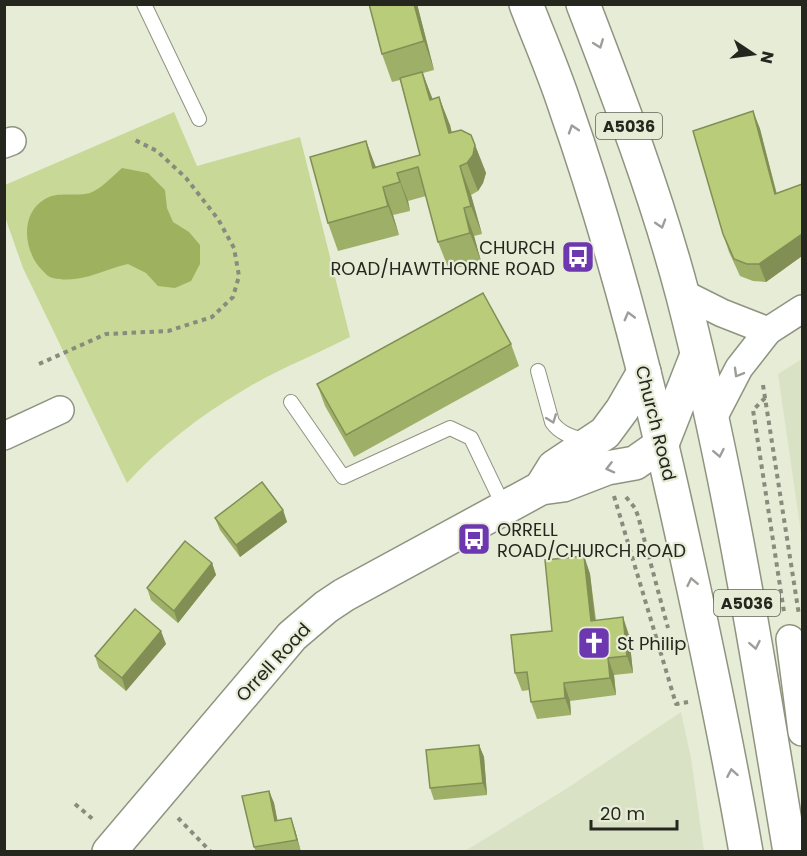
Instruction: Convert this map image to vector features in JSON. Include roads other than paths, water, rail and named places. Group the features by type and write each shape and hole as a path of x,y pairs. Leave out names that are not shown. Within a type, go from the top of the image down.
{"main road":[{"name":"Church Road","path":"526,4 569,116 608,239 644,372 712,674 746,852"},
{"name":"A5036","path":"583,4 644,168 682,293 713,418 760,670 790,852"},
{"path":"662,444 697,355"},
{"name":"Orrell Road","path":"600,455 605,433 614,423 644,372"},
{"name":"Orrell Road","path":"109,852 292,636 326,607 541,488 554,467 600,455 634,463 662,444"}],"street":[{"path":"682,293 722,313 768,331"},
{"path":"713,418 740,368 768,331 802,309"},
{"path":"4,436 60,410"},
{"path":"790,627 802,732"}],"lane":[{"path":"144,4 199,119"},
{"path":"538,371 552,422 556,428 576,438 600,455"},
{"path":"291,402 343,477 450,428 471,438 504,507"}],"place":[{"name":"CHURCH ROAD/HAWTHORNE ROAD","path":"578,257"},
{"name":"ORRELL ROAD/CHURCH ROAD","path":"474,539"},
{"name":"St Philip","path":"594,643"}]}
